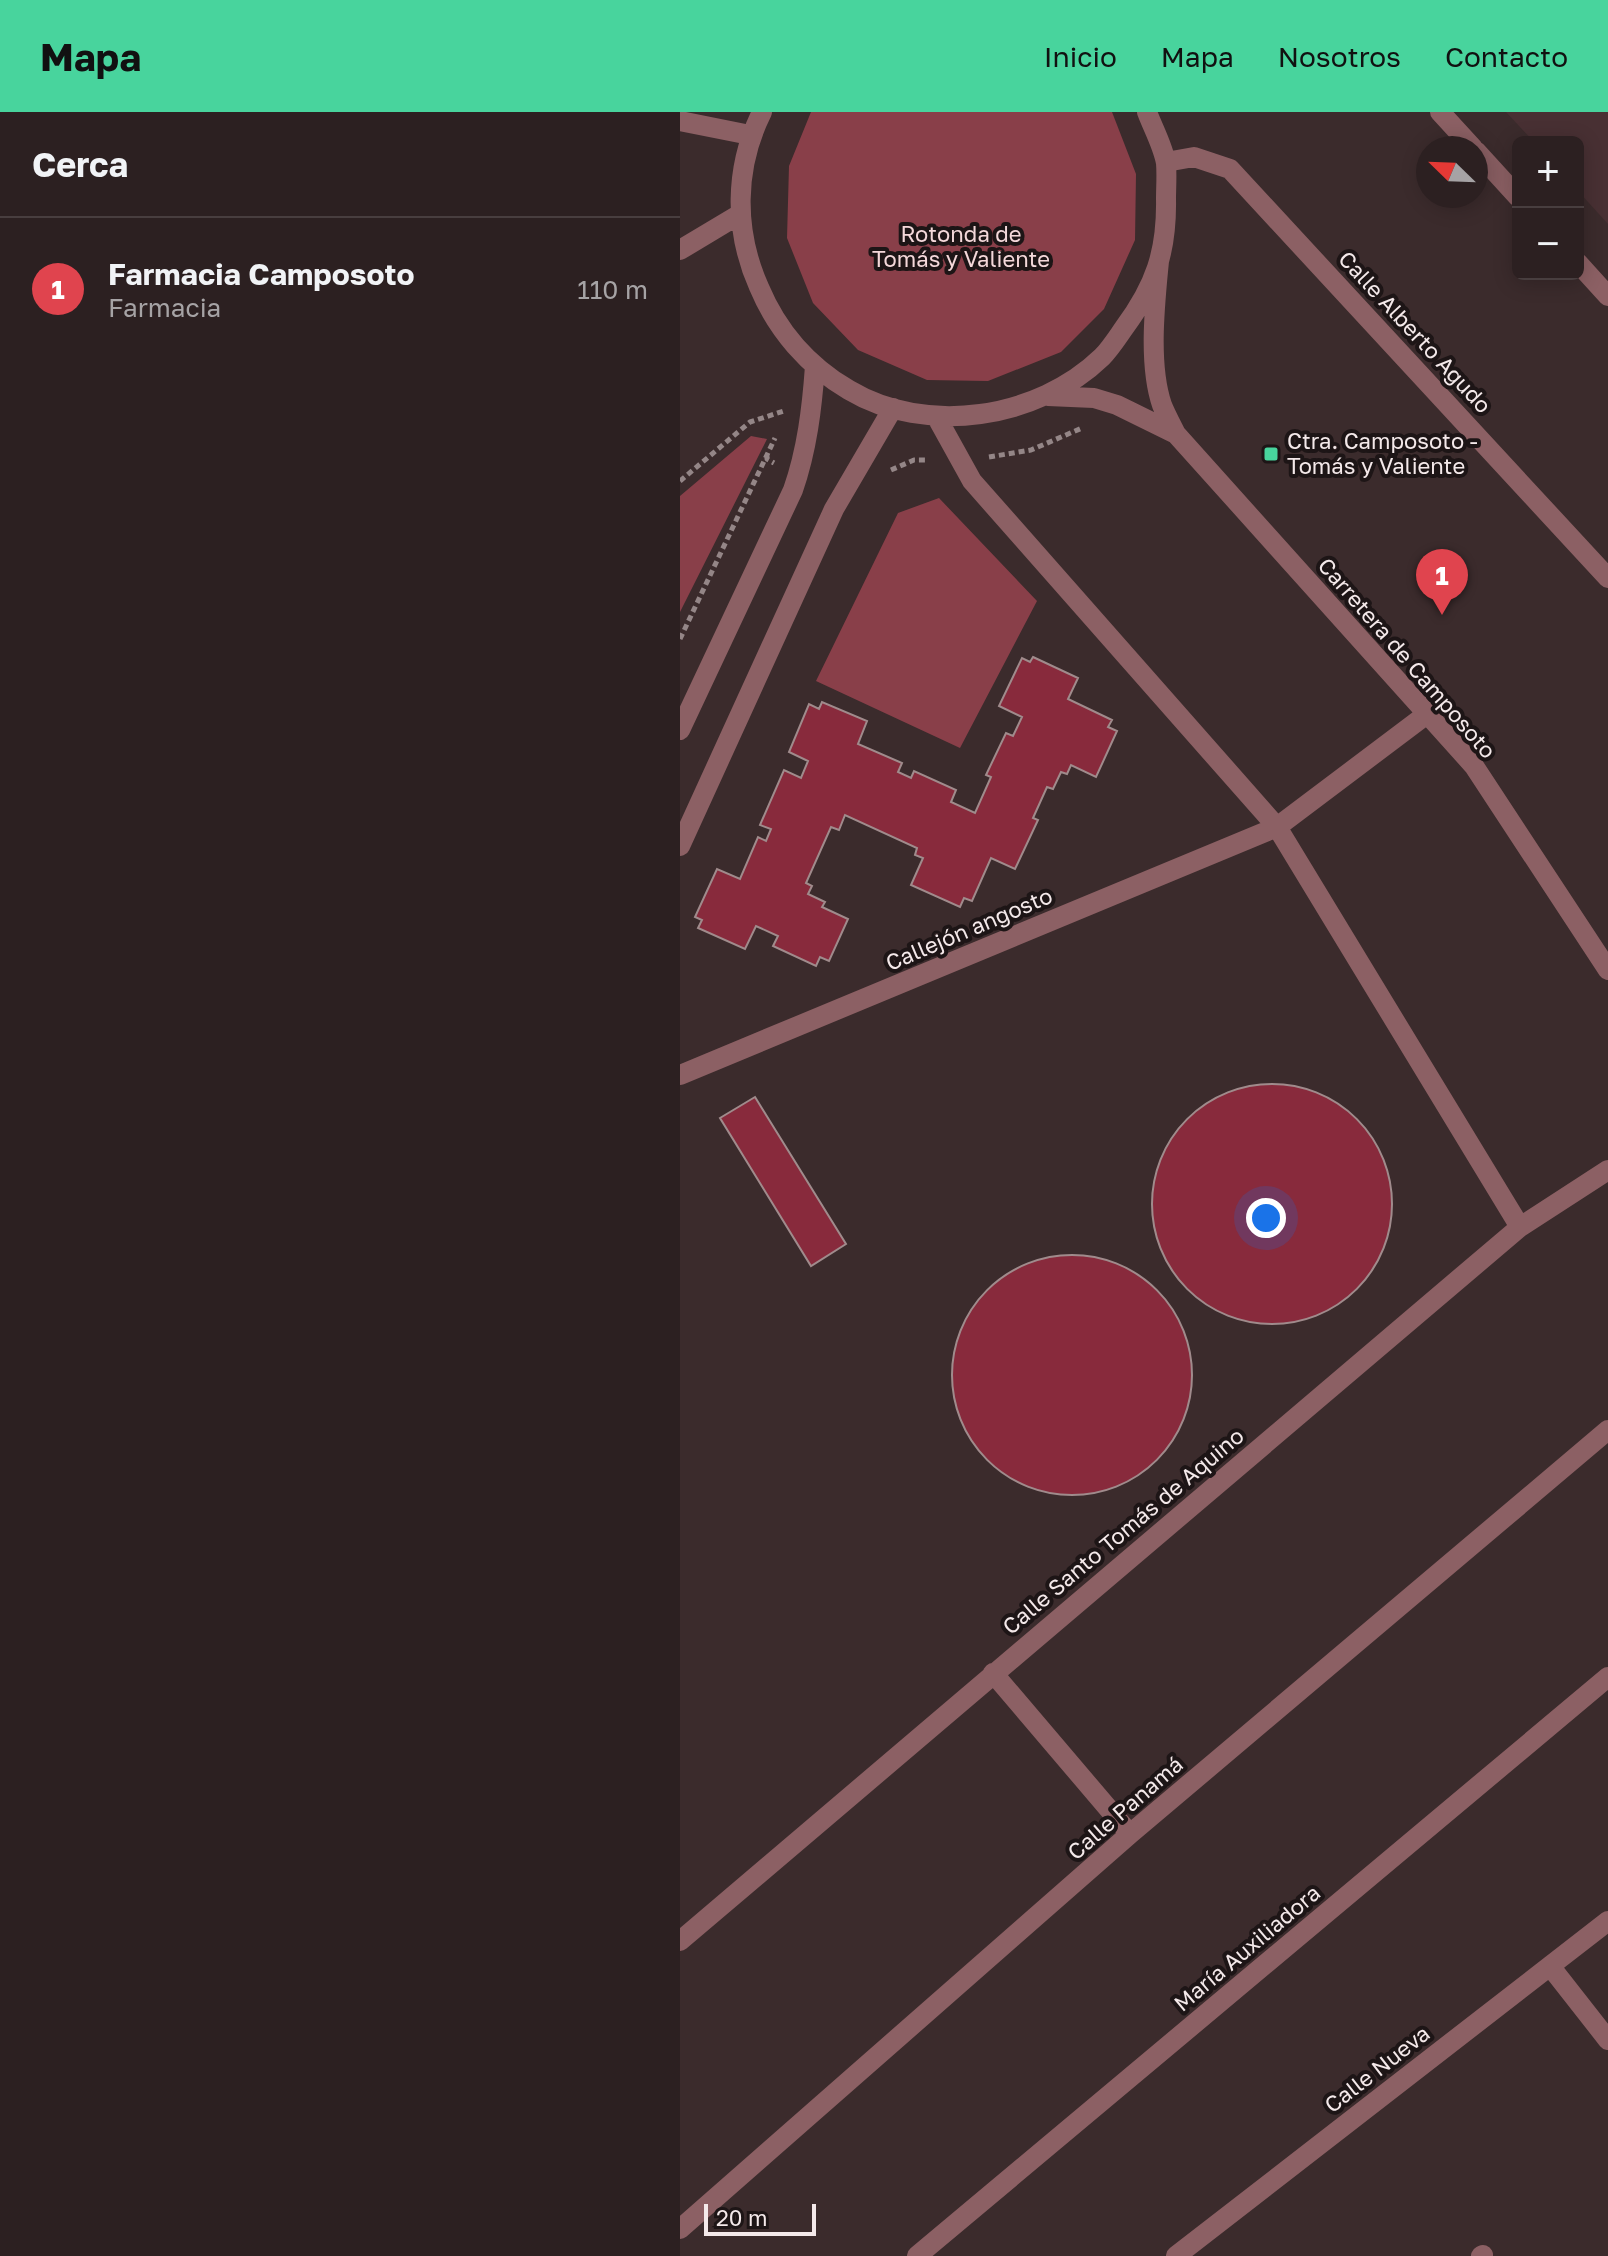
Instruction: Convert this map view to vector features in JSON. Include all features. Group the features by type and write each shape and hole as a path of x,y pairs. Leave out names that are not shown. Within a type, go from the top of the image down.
{"street":[{"path":"762,112 750,135 741,174 740,214 748,264 769,310 798,350 850,391 893,408 936,416 981,415 1025,405 1066,384 1102,357 1145,300 1167,233 1166,162 1147,112"},
{"path":"1440,112 1461,136"},
{"path":"680,121 750,135"},
{"name":"Calle Alberto Agudo","path":"1166,162 1194,157 1230,169 1608,578"},
{"path":"1488,165 1512,191"},
{"path":"680,250 740,214"},
{"name":"Carretera de Camposoto","path":"1159,261 1155,301 1156,369 1162,403 1176,434 1474,766 1608,970"},
{"path":"1584,270 1608,296"},
{"path":"680,730 793,490 811,412 815,366"},
{"name":"Carretera de Camposoto","path":"1045,395 1094,398 1117,405 1176,434"},
{"path":"680,846 834,509 893,408"},
{"path":"936,416 972,481 1277,827 1520,1227"},
{"name":"Callejón angosto","path":"680,1075 1277,827 1427,714"},
{"name":"Calle Santo Tomás de Aquino","path":"680,1941 1520,1227 1608,1170"},
{"name":"Calle Panamá","path":"680,2229 1130,1834 1608,1430"},
{"path":"993,1673 1130,1834"},
{"name":"María Auxiliadora","path":"917,2256 1608,1677"},
{"name":"Calle Nueva","path":"1187,2252 1608,1921"},
{"path":"1550,1966 1608,2040"}],"path":[{"path":"680,481 750,422 789,407 783,421"},
{"path":"680,639 777,432"}],"shaded area":[{"path":"1506,112 1608,112 1608,224 1584,198 1584,136 1528,136"}],"green space":[{"name":"Rotonda de Tomás y Valiente","path":"811,112 1112,112 1136,174 1135,240 1104,309 1061,352 988,381 927,380 858,350 813,303 787,238 789,166"},
{"path":"751,436 767,439 680,612 680,496"},
{"path":"939,498 1037,601 960,748 816,681 898,513"}],"building":[{"path":"1033,657 1078,678 1068,699 1112,720 1108,727 1117,731 1096,777 1071,765 1067,774 1061,772 1053,789 1047,787 1033,818 1038,820 1015,869 991,858 972,901 964,898 960,907 911,885 923,858 915,855 917,848 845,815 839,830 831,827 806,883 812,886 808,894 825,902 822,907 848,919 829,961 820,957 816,966 773,946 778,936 756,926 745,949 698,928 702,920 695,917 717,869 740,879 758,837 766,841 771,829 760,825 784,770 801,778 808,761 789,752 809,704 819,709 822,702 867,721 858,744 902,763 898,772 911,778 914,771 956,790 951,802 975,813 991,777 986,775 1006,733 1013,736 1022,717 999,706 1022,658 1030,662"},
{"path":"1272,1084 1295,1086 1318,1093 1339,1104 1357,1119 1372,1137 1383,1158 1390,1181 1390,1227 1383,1250 1372,1271 1357,1289 1339,1304 1318,1315 1295,1322 1272,1324 1249,1322 1226,1315 1205,1304 1187,1289 1172,1271 1161,1250 1154,1227 1152,1204 1154,1181 1161,1158 1172,1137 1187,1119 1205,1104 1226,1093 1249,1086"},
{"path":"755,1097 846,1244 811,1266 720,1118"},
{"path":"1072,1255 1095,1257 1118,1264 1139,1275 1157,1290 1172,1308 1183,1329 1190,1352 1190,1398 1183,1421 1172,1442 1157,1460 1139,1475 1118,1486 1095,1493 1072,1495 1049,1493 1026,1486 1005,1475 987,1460 972,1442 961,1421 954,1398 952,1375 954,1352 961,1329 972,1308 987,1290 1005,1275 1026,1264 1049,1257"}],"place":[{"name":"Ctra. Camposoto - Tomás y Valiente","path":"1271,454"},
{"name":"Farmacia Camposoto","path":"1442,615"}]}
